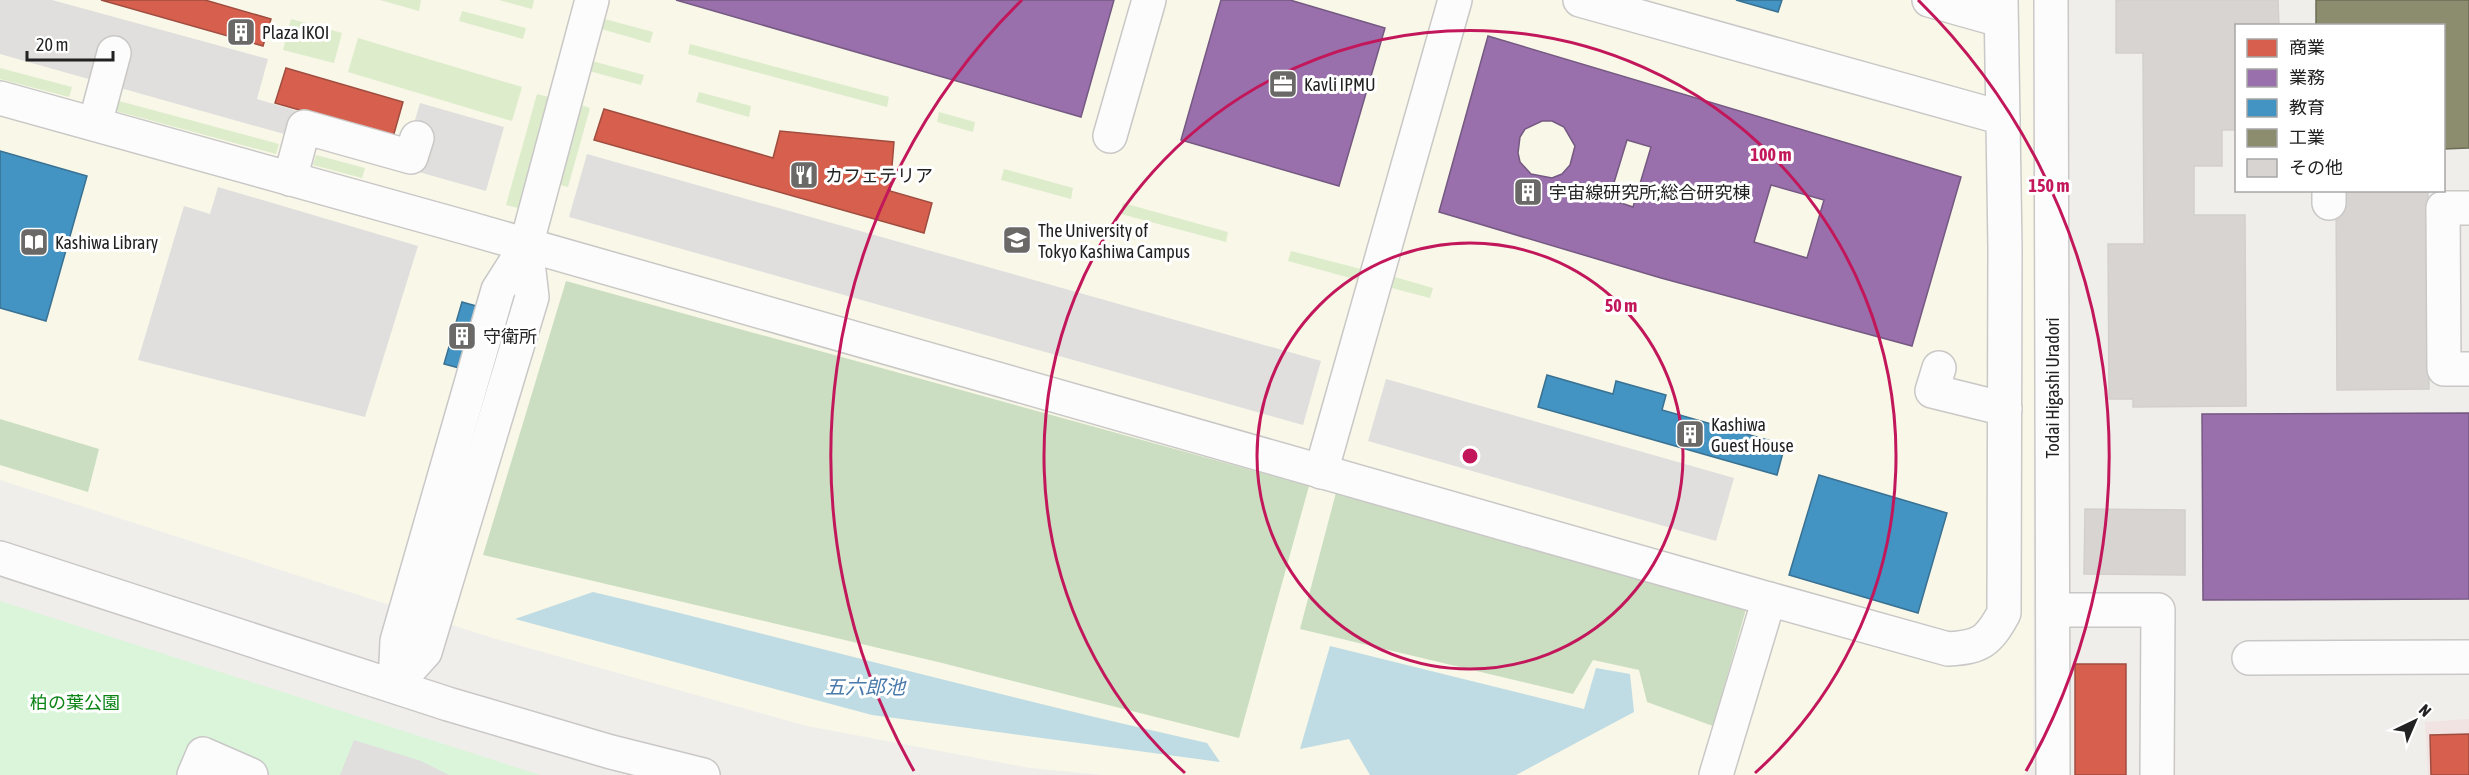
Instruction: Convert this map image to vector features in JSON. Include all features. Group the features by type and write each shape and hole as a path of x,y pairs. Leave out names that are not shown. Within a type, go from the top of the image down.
{"street":[{"path":"395,685 397,641 498,290 526,246 592,0"},
{"path":"1110,136 1149,0"},
{"path":"1320,472 1455,0"},
{"path":"1580,0 2002,118"},
{"path":"0,98 1948,649 1974,648 1993,634 2004,614 2005,409 2001,10 1929,0"},
{"name":"Todai Higashi Uradori","path":"2051,0 2054,775"},
{"path":"95,124 114,53"},
{"path":"290,179 304,127 411,157 417,138"},
{"path":"2452,202 2444,369 2469,369"},
{"path":"1939,368 1932,391 2005,409"},
{"path":"0,558 611,752 703,775"},
{"path":"1716,775 1769,599"},
{"path":"2053,610 2158,610 2157,775"},
{"path":"2249,658 2469,657"},
{"path":"194,775 203,754 251,775"}],"shaded area":[{"name":"The University of Tokyo Kashiwa Campus","path":"0,0 2035,0 2033,766 2023,775 1103,775 1030,768 807,726 496,639 0,480"},
{"path":"0,0 52,0 268,59 257,99 408,144 420,103 504,127 486,191 0,54"},
{"path":"587,154 1321,361 1303,425 569,217"},
{"path":"218,187 418,246 365,417 138,360 184,206 210,214"},
{"path":"1386,379 1734,478 1716,541 1368,441"},
{"path":"2469,719 2469,775 2428,775 2425,722"},
{"path":"354,740 421,761 449,775 340,775"}],"green space":[{"path":"380,0 421,0 419,11"},
{"path":"499,0 534,0 532,9"},
{"path":"462,11 526,28 523,39 459,21"},
{"path":"601,18 653,32 650,43 598,28"},
{"path":"291,19 342,33 334,63 283,50"},
{"path":"358,38 522,87 512,121 348,72"},
{"path":"690,44 889,97 887,107 688,54"},
{"path":"592,61 644,75 641,85 589,71"},
{"path":"0,68 72,87 69,97 0,79"},
{"path":"699,92 751,106 749,117 696,102"},
{"path":"537,94 549,97 518,208 506,205"},
{"path":"119,101 279,144 276,154 116,111"},
{"path":"578,104 590,108 568,187 557,184"},
{"path":"939,112 975,122 973,132 937,122"},
{"path":"316,155 365,168 362,178 313,165"},
{"path":"1004,169 1073,188 1071,199 1001,180"},
{"path":"1123,203 1228,232 1226,242 1121,214"},
{"path":"1291,251 1361,269 1358,280 1288,261"},
{"path":"1391,276 1433,288 1430,298 1388,287"},
{"path":"566,281 1309,486 1239,738 938,662 483,555"},
{"path":"0,419 99,449 88,492 0,465"},
{"path":"1338,485 1746,609 1713,726 1647,702 1639,670 1593,660 1573,694 1300,629"},
{"name":"柏の葉公園","path":"0,601 540,775 0,775"}],"water":[{"name":"五六郎池","path":"593,592 1053,707 1207,743 1220,762 872,715 515,619"},
{"path":"1330,646 1584,709 1596,668 1630,674 1634,712 1516,775 1370,775 1349,739 1300,749"}],"building: 商業":[{"name":"Plaza IKOI","path":"101,0 205,0 271,19 263,46"},
{"path":"286,68 403,102 393,137 275,103"},
{"name":"カフェテリア","path":"604,109 773,158 780,131 894,142 890,191 932,203 924,233 594,140"},
{"path":"2075,664 2126,664 2126,775 2075,775"},
{"path":"2469,734 2469,775 2431,775 2430,735"}],"building: 業務":[{"path":"676,0 1114,0 1081,117"},
{"name":"Kavli IPMU","path":"1221,0 1290,0 1385,28 1339,186 1181,140"},
{"name":"宇宙線研究所;総合研究棟","path":"1488,36 1961,177 1912,346 1661,278 1439,212","holes":["1542,121 1552,121 1564,127 1575,146 1570,165 1562,174 1552,178 1531,174 1520,162 1518,153 1520,137 1525,129","1627,140 1651,147 1633,207 1609,199","1771,185 1824,200 1807,258 1754,242"]},
{"path":"2469,413 2469,599 2203,600 2202,414"}],"building: 教育":[{"path":"1736,0 1782,0 1778,12"},
{"name":"Kashiwa Library","path":"0,151 87,176 46,321 0,308"},
{"name":"守衛所","path":"462,302 480,307 463,369 444,364"},
{"name":"Kashiwa Guest House","path":"1547,375 1613,394 1616,381 1666,395 1662,410 1785,445 1777,475 1538,407"},
{"path":"1819,475 1947,513 1918,613 1789,575"}],"building: 工業":[{"path":"2316,0 2469,0 2469,148 2445,149 2445,24 2316,24"}],"building: その他":[{"path":"2116,0 2278,0 2279,24 2235,24 2235,130 2222,130 2222,166 2194,166 2194,215 2245,215 2246,406 2133,407 2133,399 2109,399 2108,244 2144,244 2143,53 2116,53"},
{"path":"2336,192 2428,192 2429,389 2337,390"},
{"path":"2085,509 2185,510 2185,575 2084,574"}],"place":[{"name":"Plaza IKOI","path":"241,32"},
{"name":"Kavli IPMU","path":"1283,84"},
{"name":"カフェテリア","path":"804,175"},
{"name":"宇宙線研究所;総合研究棟","path":"1528,192"},
{"name":"The University of Tokyo Kashiwa Campus","path":"1017,240"},
{"name":"Kashiwa Library","path":"34,242"},
{"name":"守衛所","path":"462,336"},
{"name":"Kashiwa Guest House","path":"1690,434"}]}
